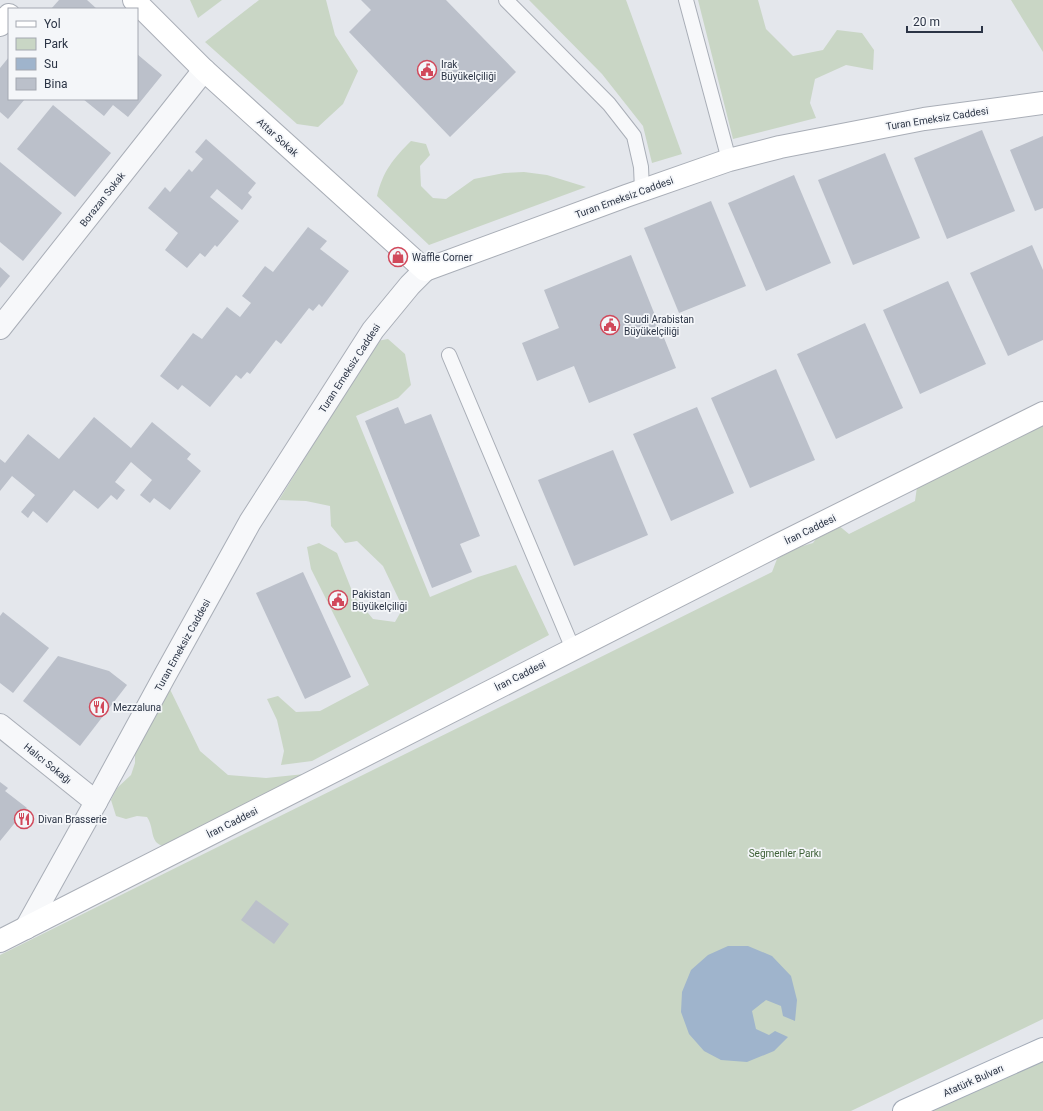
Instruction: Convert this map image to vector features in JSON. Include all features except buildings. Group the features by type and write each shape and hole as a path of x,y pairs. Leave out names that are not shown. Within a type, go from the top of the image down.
{"main road":[{"name":"Attar Sokak","path":"134,0 204,70 425,270"},
{"path":"0,25 8,16"},
{"name":"Turan Emeksiz Caddesi","path":"425,270 642,190 729,160 780,147 924,119 1043,103"},
{"name":"İran Caddesi","path":"0,941 776,546 1043,414"},
{"name":"Atatürk Bulvarı","path":"904,1111 1043,1049"}],"street":[{"name":"Borazan Sokak","path":"0,328 204,70"},
{"name":"Turan Emeksiz Caddesi","path":"26,928 250,522 373,330 410,285 425,270"},
{"name":"Halıcı Sokağı","path":"0,725 96,802"}],"lane":[{"path":"506,0 609,104 634,136 641,167 642,190"},
{"path":"686,0 729,160"},
{"path":"449,355 573,649"}],"green space":[{"path":"190,0 222,0 198,18"},
{"path":"259,0 326,0 335,35 358,71 343,104 318,127 297,124 205,42"},
{"path":"529,0 626,0 682,154 652,163 643,126 602,74"},
{"path":"698,0 758,0 766,29 793,56 823,50 837,30 862,33 874,50 873,70 846,65 815,79 810,103 816,118 733,139"},
{"path":"1011,0 1043,0 1043,52"},
{"path":"411,141 426,144 430,155 420,166 421,186 433,198 446,199 474,179 504,173 524,172 547,175 586,187 429,245 377,196 382,179 386,172"},
{"path":"388,339 405,354 411,385 398,398 356,416 430,597 478,577 516,565 549,635 312,761 281,765 284,751 277,720 267,699 278,696 296,712 320,711 369,685 311,569 307,547 319,543 337,553 354,596 373,619 395,622 403,608 383,566 357,541 345,543 331,526 330,506 306,501 279,500 377,341"},
{"name":"Seğmenler Parkı","path":"1043,423 1043,1019 851,1111 0,1111 0,955 772,572 777,559 796,548 813,543 823,529 838,525 849,534 915,501 917,487"},
{"path":"164,677 200,751 228,775 266,778 334,771 165,847 160,845 154,839 147,817 137,816 126,819 116,816 111,800 117,788 131,775 135,763 135,749"},
{"path":"1043,1049 1043,1111 904,1111"}],"water":[{"path":"728,946 748,946 772,956 791,976 797,1000 795,1021 783,1016 781,1006 766,1000 752,1011 756,1029 769,1035 775,1031 788,1037 774,1051 747,1062 721,1060 704,1051 689,1034 681,1012 682,992 691,970 708,955"}],"place":[{"name":"Irak Büyükelçiliği","path":"427,70"},
{"name":"Waffle Corner","path":"398,257"},
{"name":"Suudi Arabistan Büyükelçiliği","path":"610,325"},
{"name":"Pakistan Büyükelçiliği","path":"338,600"},
{"name":"Mezzaluna","path":"99,707"},
{"name":"Divan Brasserie","path":"24,819"}]}
